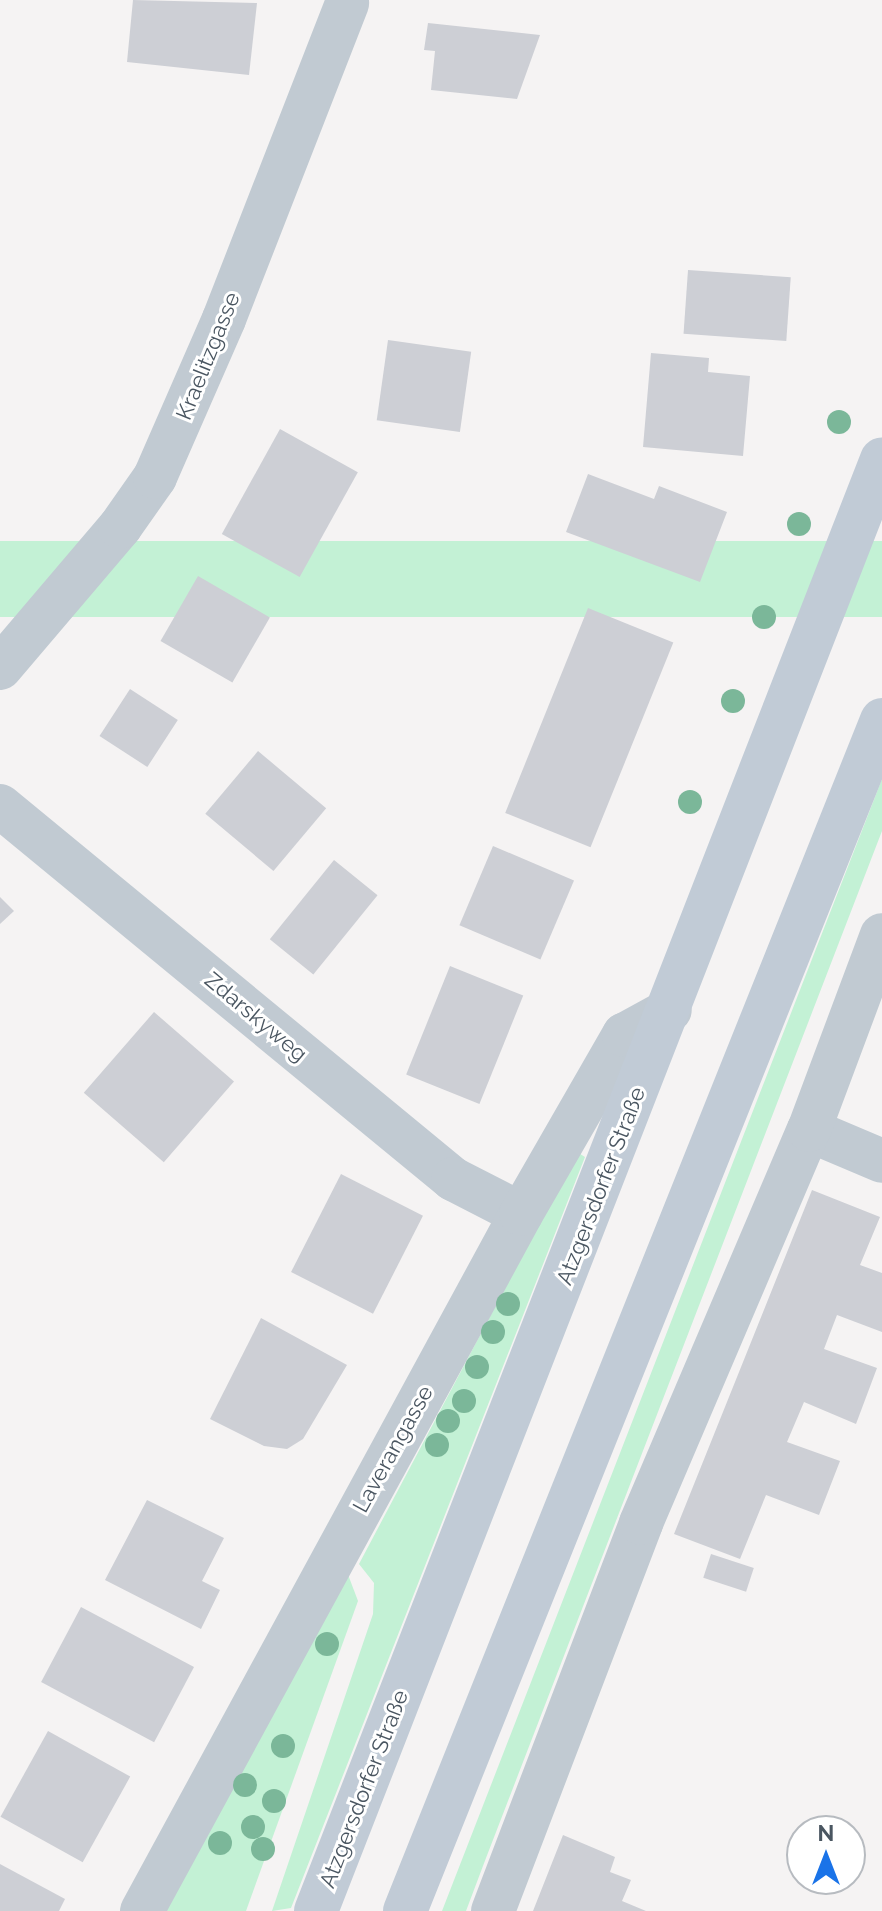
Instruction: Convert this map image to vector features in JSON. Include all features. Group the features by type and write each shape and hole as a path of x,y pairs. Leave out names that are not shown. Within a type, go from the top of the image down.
{"main road":[{"name":"Atzgersdorfer Straße","path":"316,1911 670,1010 882,459"},
{"path":"405,1911 882,720"}],"street":[{"name":"Kraelitzgasse","path":"0,668 120,527 155,477 224,319 347,3"},
{"name":"Zdarskyweg","path":"0,806 453,1179 521,1214"},
{"path":"493,1911 641,1523 809,1130 882,935"},
{"name":"Laverangasse","path":"142,1911 521,1214 624,1035 670,1010"},
{"path":"809,1130 882,1161"}],"green space":[{"path":"0,541 882,541 882,617 0,617"},
{"path":"882,779 882,831 466,1911 442,1911"},
{"path":"577,1152 585,1157 291,1908 272,1911 373,1614 374,1583 359,1564"},
{"path":"341,1556 358,1601 246,1911 151,1911"}],"building":[{"path":"133,0 257,3 249,75 127,62"},
{"path":"428,23 540,35 517,99 431,90 435,51 424,50"},
{"path":"688,270 791,277 786,341 684,334"},
{"path":"388,340 471,352 460,432 377,420"},
{"path":"651,353 709,358 708,372 750,376 743,456 643,447"},
{"path":"280,429 358,472 300,577 222,534"},
{"path":"588,474 654,499 659,486 727,512 700,582 566,532"},
{"path":"198,576 270,618 232,682 160,641"},
{"path":"588,608 673,642 591,847 505,813"},
{"path":"130,689 178,720 147,767 100,736"},
{"path":"258,751 326,808 273,871 205,814"},
{"path":"493,846 574,880 540,960 459,925"},
{"path":"334,860 378,895 313,975 270,939"},
{"path":"0,897 14,911 0,924"},
{"path":"450,966 523,996 479,1104 406,1074"},
{"path":"154,1012 234,1082 164,1162 84,1093"},
{"path":"341,1174 423,1216 373,1314 291,1272"},
{"path":"812,1190 880,1217 860,1265 882,1273 882,1332 837,1315 824,1349 877,1368 856,1424 804,1402 787,1442 840,1461 819,1515 766,1495 740,1559 674,1534"},
{"path":"261,1318 347,1365 303,1439 287,1449 264,1446 210,1419"},
{"path":"147,1500 224,1538 202,1581 220,1590 201,1629 105,1580"},
{"path":"711,1554 754,1568 746,1592 703,1578"},
{"path":"81,1607 194,1667 154,1742 41,1682"},
{"path":"48,1731 130,1777 83,1862 0,1817"},
{"path":"563,1835 615,1857 610,1872 631,1880 622,1901 646,1911 533,1911"},
{"path":"0,1864 65,1899 59,1911 0,1911"}]}
